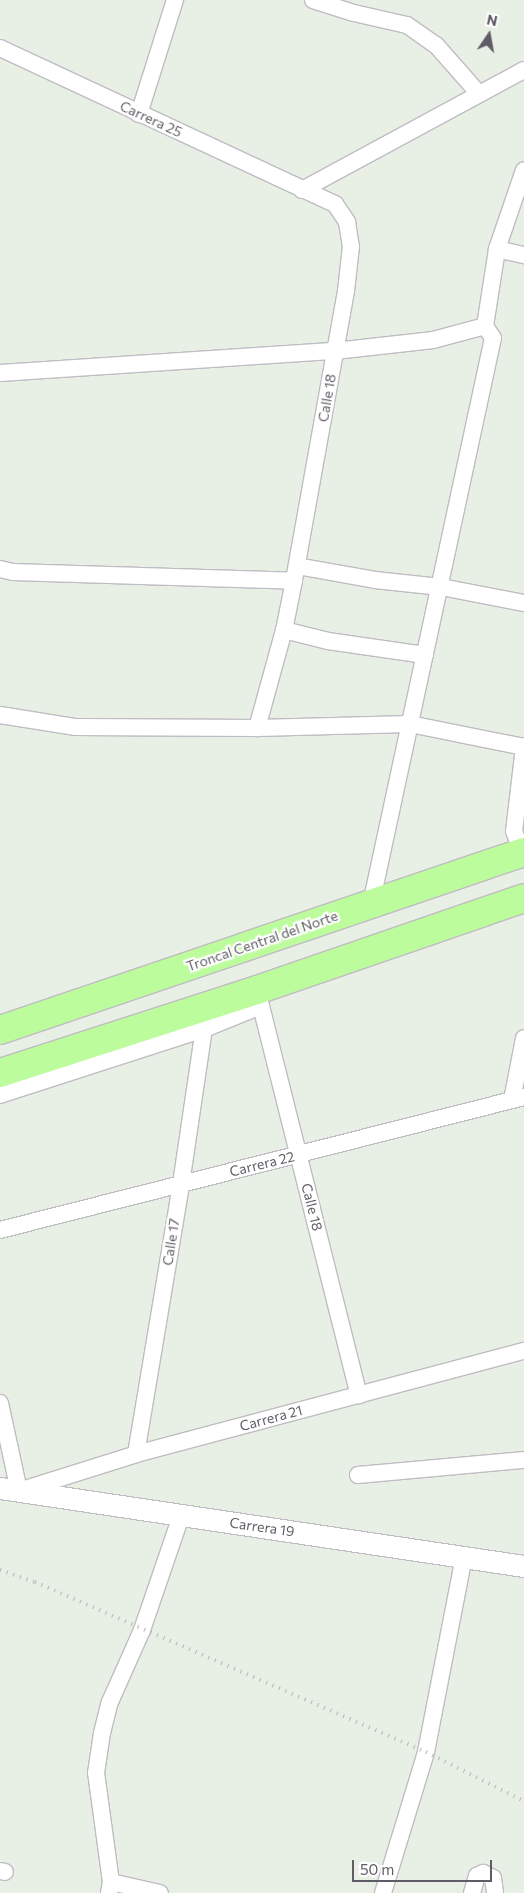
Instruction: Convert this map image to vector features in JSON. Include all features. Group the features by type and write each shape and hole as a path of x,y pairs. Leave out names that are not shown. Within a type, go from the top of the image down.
{"highway":[{"name":"Troncal Central del Norte","path":"6,1025 523,852"},
{"path":"0,1073 259,998 524,898"}],"street":[{"path":"139,114 175,0"},
{"path":"313,0 356,7 407,25 436,45 479,94"},
{"name":"Carrera 25","path":"0,48 302,190"},
{"path":"302,190 524,70"},
{"path":"371,904 493,338 485,326 497,249 524,170"},
{"name":"Calle 18","path":"257,728 284,630 296,573 351,246 347,222 335,204 302,190"},
{"path":"497,249 524,255"},
{"path":"0,373 335,350 433,340 485,326"},
{"path":"0,570 13,572 296,573 441,586 524,603"},
{"path":"284,630 328,641 425,655"},
{"path":"0,715 76,727 257,728 410,724 524,747 514,831 523,852"},
{"path":"0,1095 204,1029 259,998"},
{"name":"Calle 18","path":"259,998 360,1395"},
{"name":"Calle 17","path":"136,1454 181,1184 204,1029"},
{"path":"518,1099 524,1038"},
{"name":"Carrera 22","path":"0,1230 518,1099"},
{"name":"Carrera 21","path":"9,1489 524,1351"},
{"path":"0,1403 9,1489"},
{"path":"358,1475 524,1460"},
{"name":"Carrera 19","path":"9,1489 524,1566"},
{"path":"160,1893 110,1887 96,1773 102,1734 110,1702 142,1630 181,1516"},
{"path":"383,1893 426,1752 464,1556"},
{"path":"472,1893 477,1876 483,1873 493,1878 495,1893"}],"railway":[{"path":"0,1570 35,1582 426,1752 524,1801"}]}
